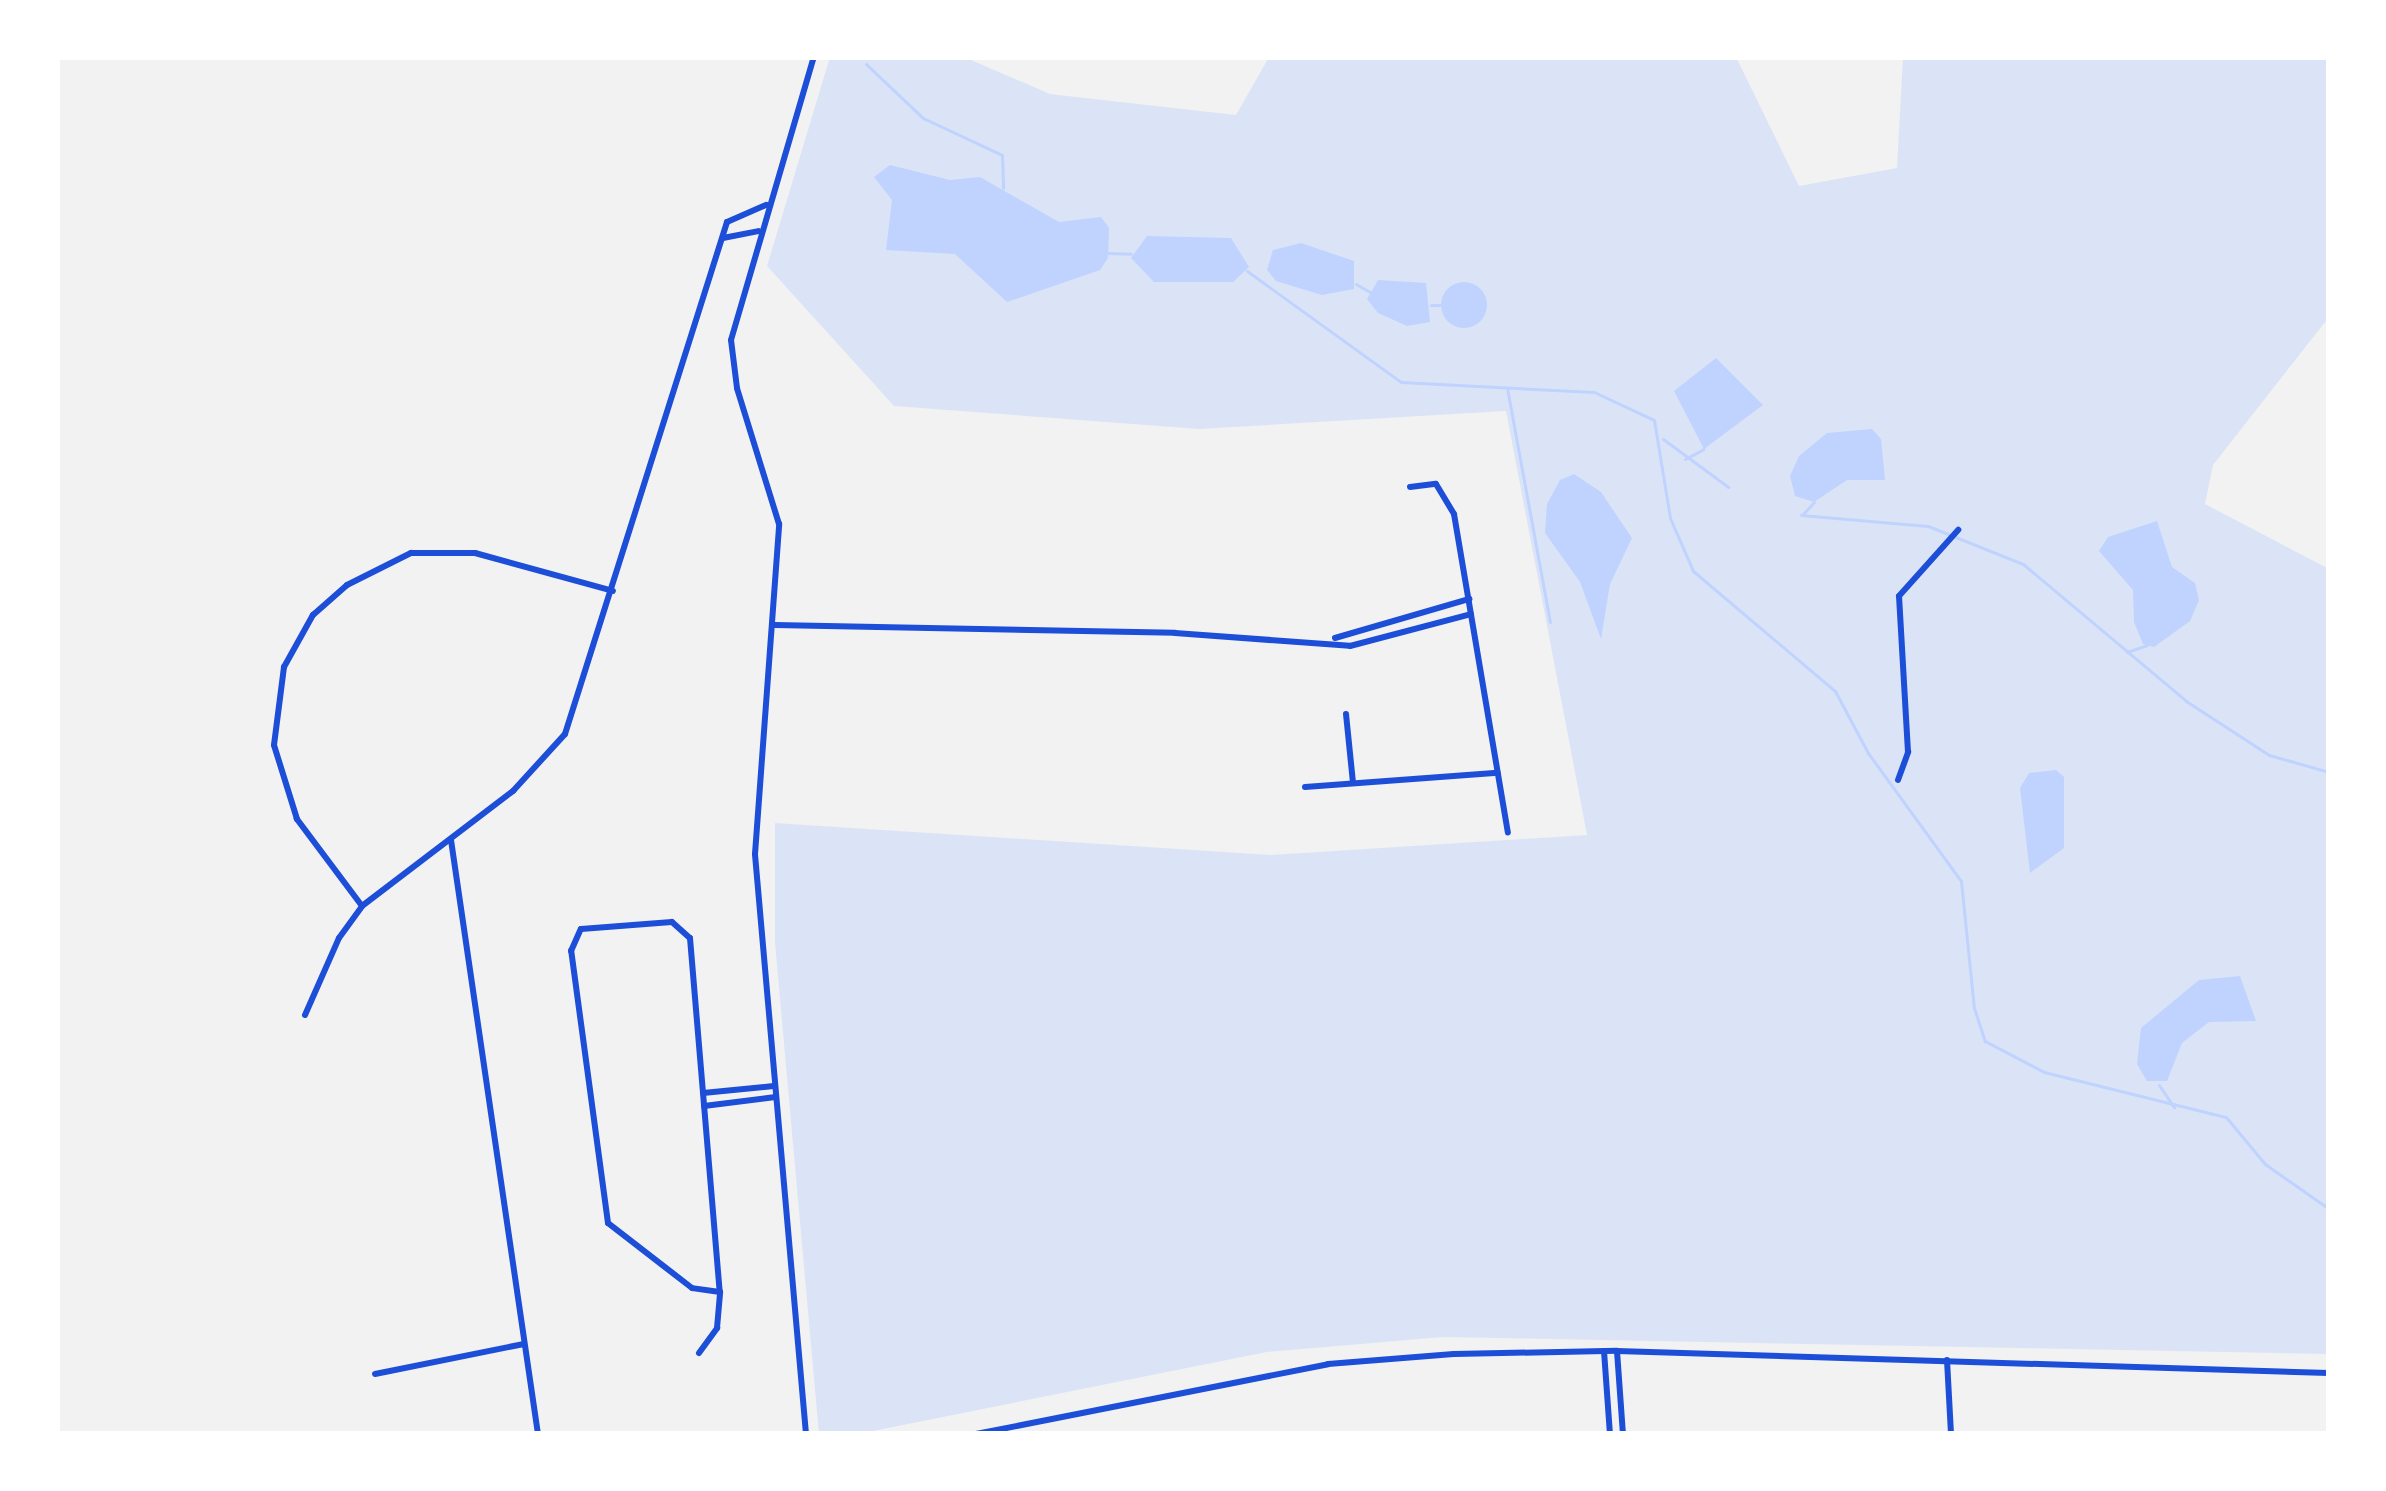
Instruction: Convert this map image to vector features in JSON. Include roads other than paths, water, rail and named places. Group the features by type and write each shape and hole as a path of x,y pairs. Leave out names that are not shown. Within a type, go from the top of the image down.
{"street":[{"path":"806,1434 755,854 779,524 731,352 758,231 814,57"},
{"path":"305,1015 362,906 451,840 552,754 580,700 729,218 766,206"},
{"path":"723,238 758,231"},
{"path":"1410,487 1427,482 1449,499 1508,832"},
{"path":"1898,780 1908,752 1899,596 1918,566 1953,544 1958,530"},
{"path":"362,906 297,819 278,770 276,696 313,615 363,574 411,554 475,553 613,591"},
{"path":"1331,640 1468,599"},
{"path":"775,625 1331,640 1351,646 1471,614"},
{"path":"1397,621 1400,634"},
{"path":"1346,714 1353,783"},
{"path":"1305,787 1497,772"},
{"path":"451,840 538,1434"},
{"path":"699,1353 717,1328 720,1292 685,928 576,932 571,951 608,1223 692,1288 720,1292"},
{"path":"703,1093 774,1086"},
{"path":"704,1106 775,1097"},
{"path":"375,1373 525,1344"},
{"path":"1604,1351 1610,1434"},
{"path":"979,1434 1328,1364 1604,1351 2329,1373"},
{"path":"1617,1351 1623,1434"},
{"path":"1947,1360 1951,1434"}],"water":[{"path":"890,165 950,180 980,177 1059,222 1101,217 1109,228 1108,258 1100,270 1007,302 955,254 886,250 892,200 874,177"},
{"path":"1147,236 1231,238 1249,267 1233,282 1154,282 1131,258"},
{"path":"1301,243 1354,261 1354,289 1322,295 1276,281 1267,270 1273,250"},
{"path":"1378,280 1426,283 1430,322 1407,326 1378,313 1367,299"},
{"path":"1464,282 1480,289 1487,305 1480,321 1464,328 1448,321 1441,305 1448,289"},
{"path":"1716,358 1763,405 1704,449 1674,391"},
{"path":"1872,429 1881,439 1885,480 1847,480 1814,502 1795,496 1790,476 1799,456 1827,433"},
{"path":"1574,474 1601,492 1632,538 1610,584 1601,639 1580,582 1545,533 1547,504 1560,480"},
{"path":"2157,521 2172,567 2195,583 2199,600 2190,621 2154,647 2143,644 2134,622 2133,590 2099,551 2108,537"},
{"path":"2056,770 2064,777 2064,848 2030,873 2020,788 2029,773"},
{"path":"2240,976 2256,1021 2209,1022 2182,1043 2167,1081 2147,1081 2137,1064 2141,1028 2199,980"}],"waterway":[{"path":"866,64 923,118 1002,155 1003,188"},
{"path":"1108,253 1131,254"},
{"path":"1247,271 1401,382 1594,392 1654,420 1670,518 1693,571 1835,691 1868,753 1961,881 1974,1008 1985,1041 2044,1072 2226,1117 2265,1164 2329,1209"},
{"path":"1356,284 1370,292"},
{"path":"1431,305 1444,305"},
{"path":"1507,388 1550,622"},
{"path":"1663,439 1728,487"},
{"path":"1685,459 1704,449"},
{"path":"1803,514 1814,502"},
{"path":"1801,515 1928,526 2023,564 2186,701 2269,755 2329,772"},
{"path":"2127,652 2147,645"},
{"path":"2159,1085 2174,1107"}]}
